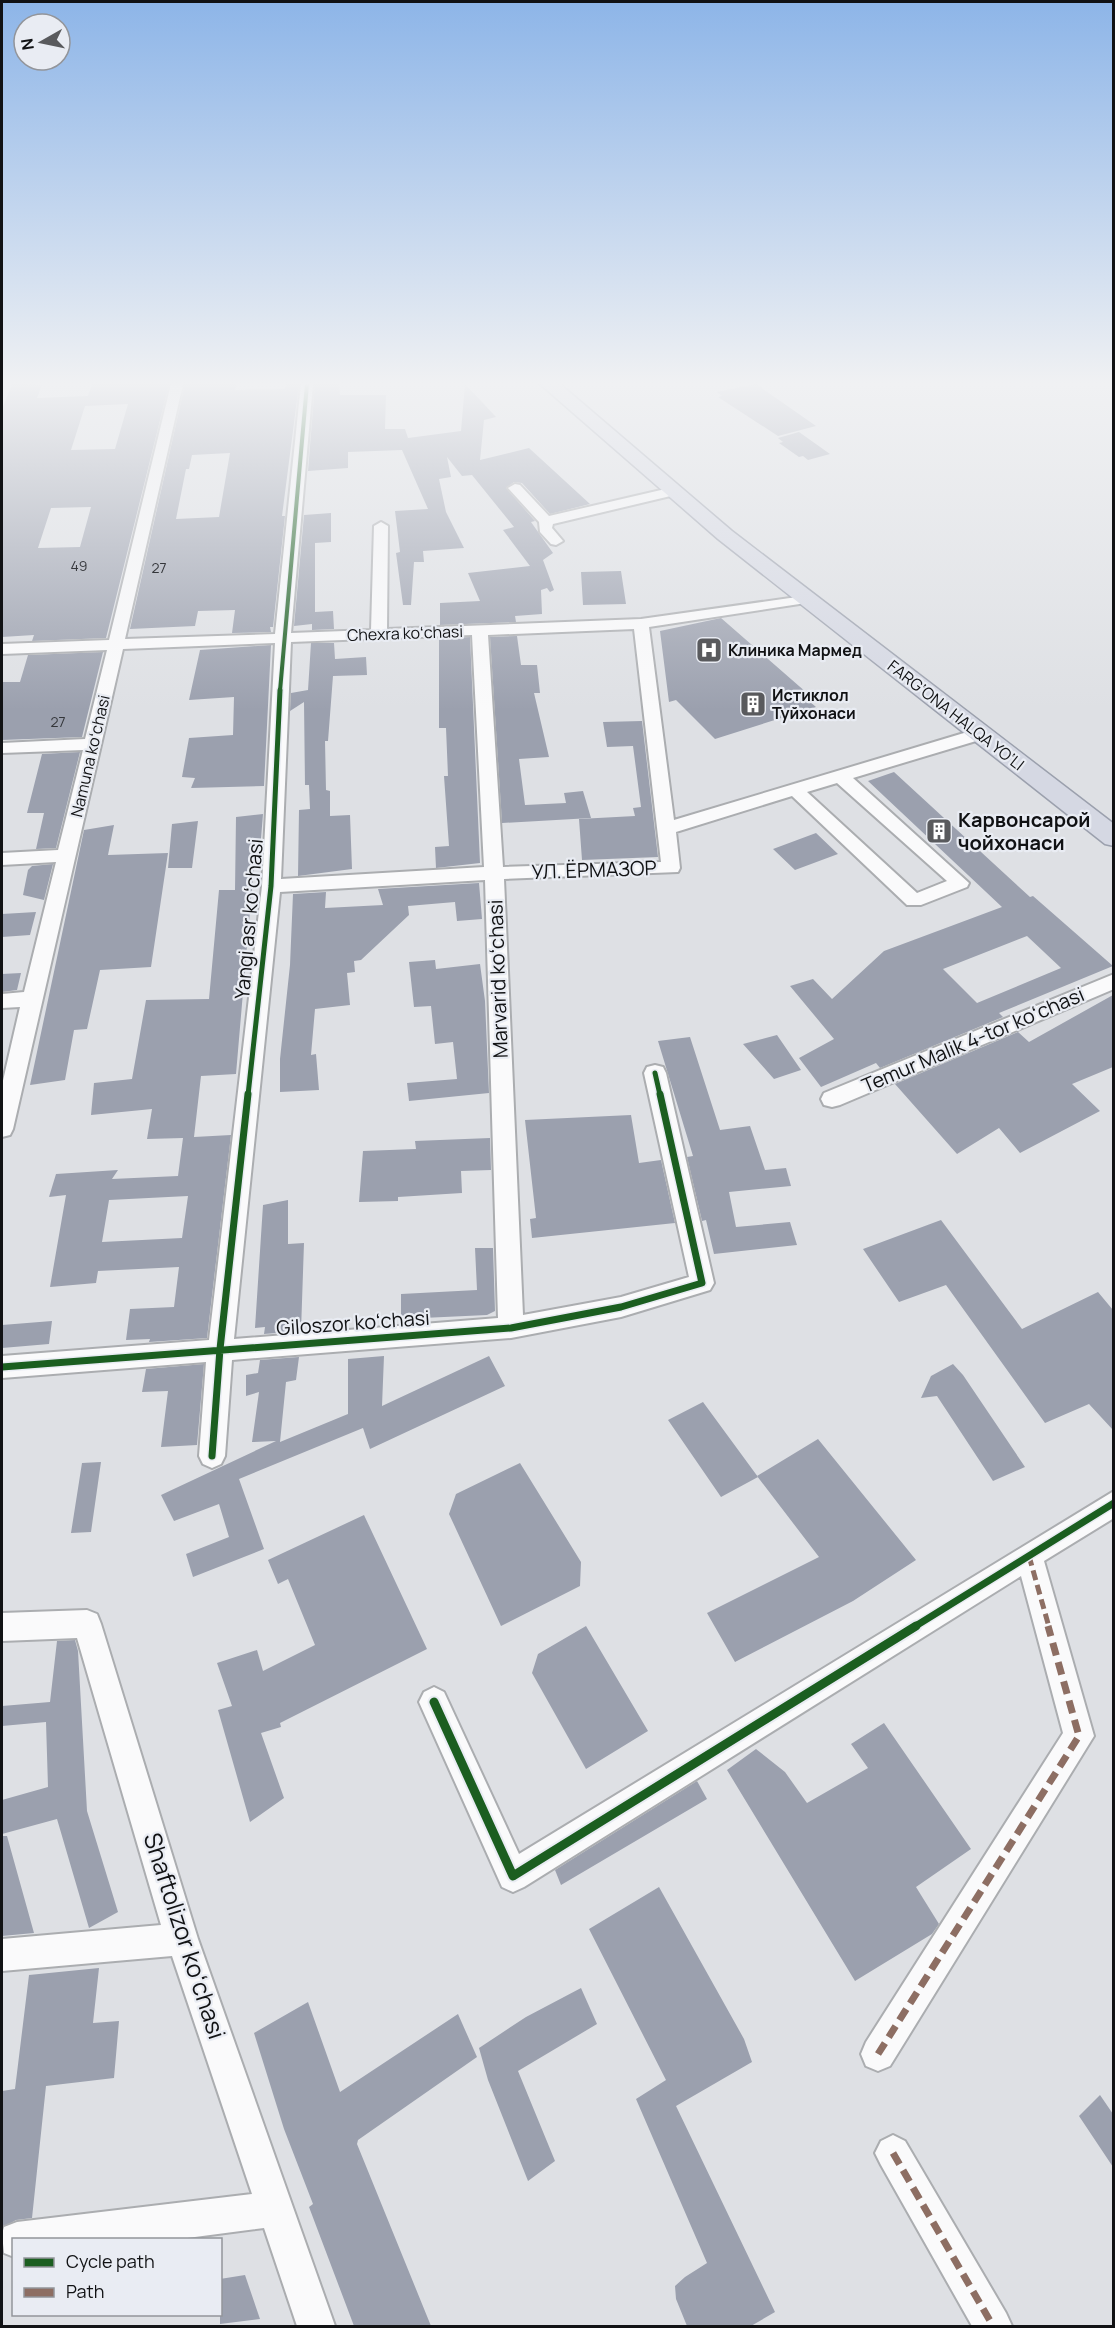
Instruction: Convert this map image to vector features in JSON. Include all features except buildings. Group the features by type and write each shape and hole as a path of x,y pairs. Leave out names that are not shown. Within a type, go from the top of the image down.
{"highway":[{"name":"FARG‘ONA HALQA YO‘LI","path":"676,493 806,598 1113,838"},
{"name":"FARG‘ONA HALQA YO‘LI","path":"705,493 749,530 1085,789"}],"street":[{"name":"Namuna koʻchasi","path":"2,1129 151,493"},
{"name":"Yangi asr koʻchasi","path":"212,1456 220,1349 271,886 283,637 297,493"},
{"path":"519,493 546,521"},
{"path":"546,521 667,493"},
{"path":"546,521 545,529 556,542"},
{"path":"379,633 381,526"},
{"name":"Chexra koʻchasi","path":"2,649 641,624 806,598"},
{"name":"УЛ. ЁРМАЗОР","path":"271,886 494,873 671,868 668,828 641,624"},
{"name":"Marvarid koʻchasi","path":"480,630 494,873 511,1328"},
{"path":"668,828 980,734"},
{"path":"2,748 93,744"},
{"path":"794,789 914,901 960,883 839,775"},
{"path":"2,859 67,855"},
{"name":"Temur Malik 4-tor koʻchasi","path":"832,1100 1113,981"},
{"path":"2,1000 32,999"},
{"name":"Giloszor koʻchasi","path":"2,1367 511,1328 621,1307 702,1284 655,1073"},
{"path":"434,1702 513,1876 1113,1503"},
{"path":"878,2054 1079,1736 1029,1556"},
{"name":"Shaftolizor koʻchasi","path":"2,1627 87,1624 182,1939 316,2326"},
{"path":"2,1955 182,1939"},
{"path":"893,2153 993,2326"},
{"path":"32,2238 276,2209"}],"marked path":[{"path":"878,2054 1079,1736 1029,1556"},
{"path":"893,2153 993,2326"}],"cycle path":[{"path":"212,1456 220,1349 271,886 283,637 297,493"},
{"path":"2,1367 511,1328 621,1307 702,1283 655,1073"},
{"path":"434,1702 513,1876 1114,1503"}],"place":[{"name":"Клиника Мармед","path":"709,650"},
{"name":"Истиклол Туйхонаси","path":"753,704"},
{"name":"Карвонсарой чойхонаси","path":"939,831"}]}
